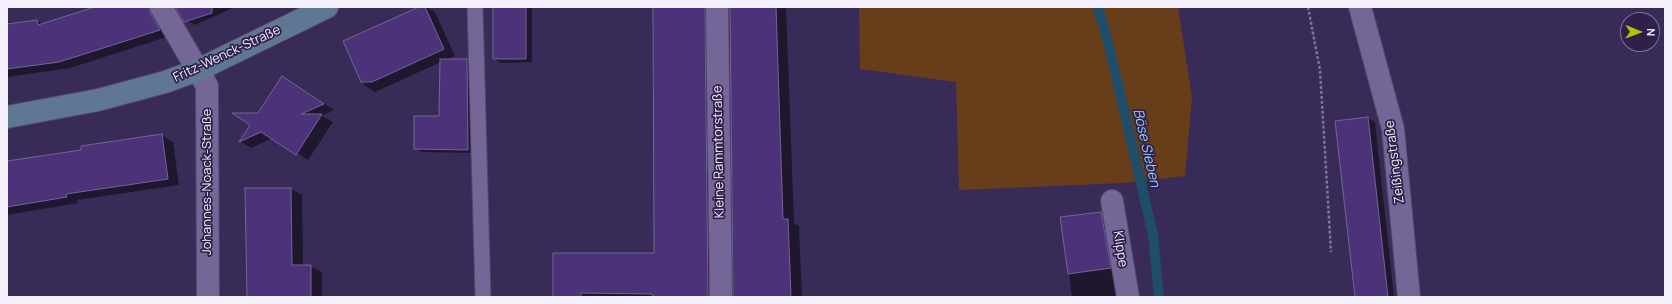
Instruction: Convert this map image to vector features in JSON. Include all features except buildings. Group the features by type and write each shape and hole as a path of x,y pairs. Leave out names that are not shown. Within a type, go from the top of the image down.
{"main road":[{"name":"Fritz-Wenck-Straße","path":"7,117 98,100 145,88 198,70 327,7"}],"street":[{"name":"Johannes-Noack-Straße","path":"161,7 207,86 208,297"},
{"name":"Kleine Rammtorstraße","path":"717,7 721,297"},
{"name":"Zeißingstraße","path":"1360,7 1393,128 1409,297"},
{"name":"Klippe","path":"1112,201 1128,297"}],"lane":[{"path":"475,7 482,297"}],"path":[{"path":"1308,7 1320,70 1331,252"}],"shaded area":[{"path":"859,7 1178,7 1192,97 1185,176 1124,183 959,190 956,82 860,69"}],"waterway":[{"name":"Böse Sieben","path":"1098,7 1109,46 1153,235 1159,297"}]}
